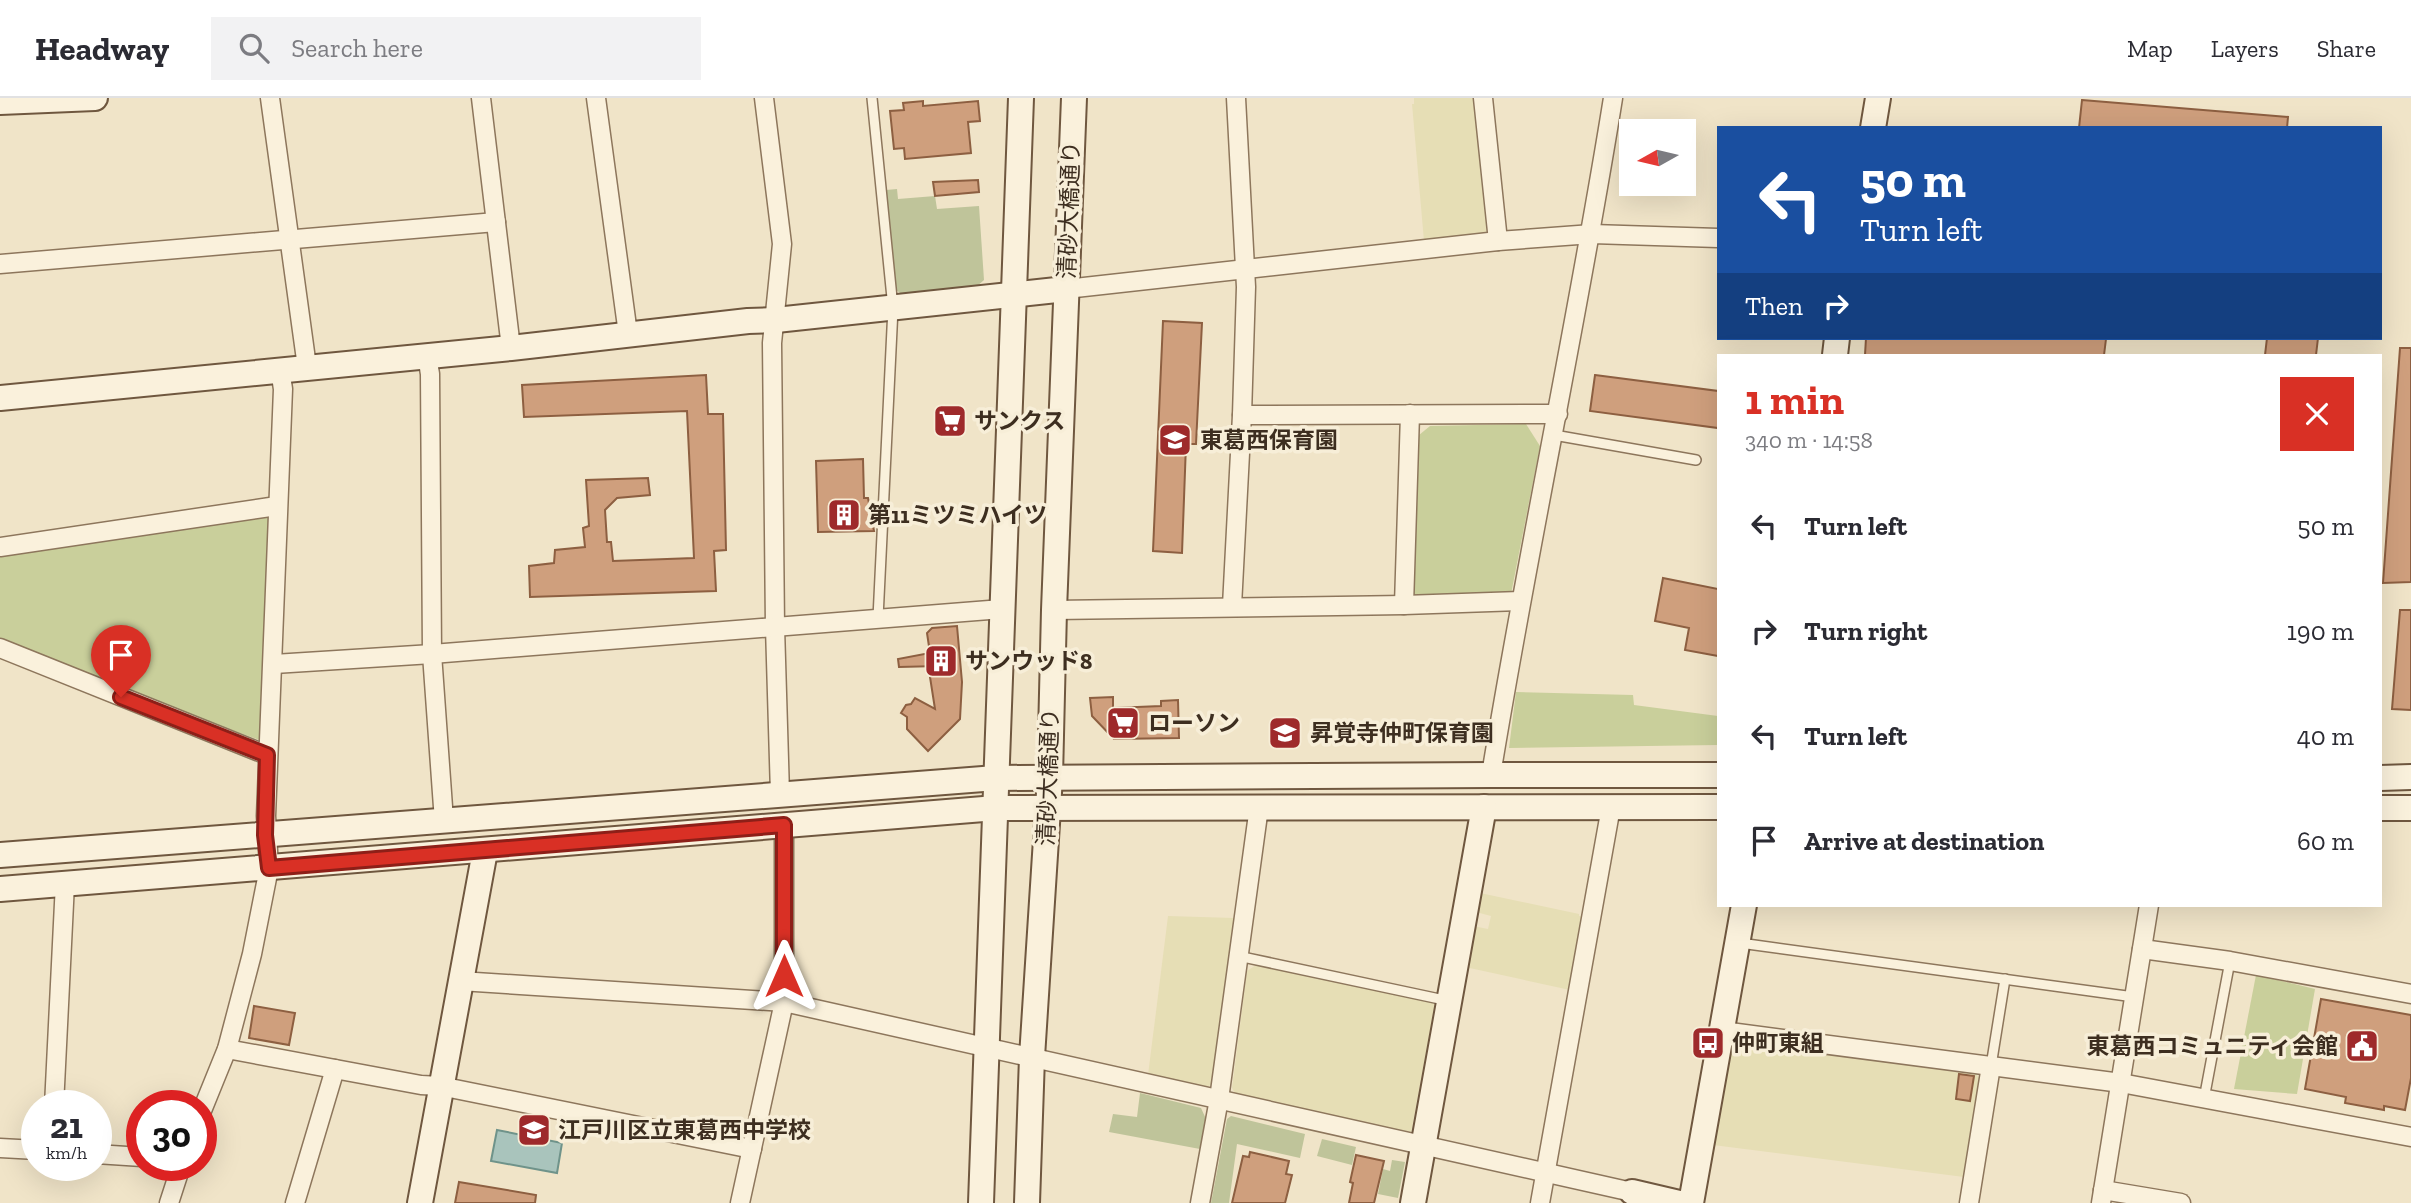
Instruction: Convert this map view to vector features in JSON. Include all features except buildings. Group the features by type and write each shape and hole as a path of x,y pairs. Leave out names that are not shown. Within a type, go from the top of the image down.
{"street":[{"path":"0,102 83,98"},
{"path":"270,98 307,367"},
{"path":"481,98 511,348"},
{"path":"596,98 628,334"},
{"path":"764,98 782,244 772,342 780,794"},
{"path":"981,1203 1021,98"},
{"name":"清砂大橋通り","path":"1027,1203 1031,1057 1050,777 1074,98"},
{"path":"1232,606 1246,270 1236,98"},
{"path":"1483,98 1498,241"},
{"path":"1491,775 1520,601 1591,234 1613,98"},
{"path":"1873,126 1878,98"},
{"path":"0,264 496,222"},
{"path":"0,398 893,308 1498,241 1591,234 1717,238"},
{"path":"427,356 430,374 432,654 444,821"},
{"path":"210,1090 227,1049 253,954 269,868 265,835 283,389 280,370"},
{"path":"1404,605 1410,414"},
{"path":"1242,415 1558,414"},
{"path":"0,547 277,506"},
{"path":"1054,610 1520,601"},
{"path":"274,664 1002,609"},
{"path":"0,648 267,755"},
{"path":"0,855 996,778 1717,775"},
{"path":"2382,778 2411,778"},
{"path":"1200,1203 1219,1100 1259,807"},
{"path":"1413,1203 1484,807"},
{"path":"1539,1203 1611,807"},
{"path":"0,889 996,808 1717,807"},
{"path":"2382,808 2411,808"},
{"path":"740,1203 784,1002 784,825"},
{"path":"420,1203 485,851"},
{"path":"55,1090 65,883"},
{"path":"1692,1203 1744,907"},
{"path":"2149,907 2102,1197 2181,1203"},
{"path":"2142,949 2230,961 2411,994"},
{"path":"460,981 784,1002 1679,1203"},
{"path":"1722,1031 2121,1083 2411,1137"},
{"path":"227,1049 440,1086 752,1149"},
{"path":"1969,1203 1990,1066"},
{"path":"295,1203 335,1069"},
{"path":"0,1148 21,1149"},
{"path":"169,1203 176,1181"}],"lane":[{"path":"873,98 893,308 878,618"},
{"path":"1554,435 1696,460"},
{"path":"1738,943 2134,997"},
{"path":"1238,956 1450,1001"},
{"path":"2204,1098 2230,961"},
{"path":"1990,1066 2006,979"}],"shaded area":[{"path":"1414,98 1476,98 1488,229 1483,235 1424,241 1412,104"},
{"path":"1480,893 1585,917 1570,990 1465,967 1473,926 1488,929 1491,916 1476,912"},
{"path":"1168,916 1234,918 1212,1084 1204,1089 1148,1075"},
{"path":"1256,965 1435,1003 1411,1133 1236,1095 1232,1088 1247,971"},
{"path":"1737,1041 1975,1072 1980,1080 1964,1177 1713,1145 1730,1047"}],"green space":[{"path":"897,189 898,199 935,196 937,209 979,206 984,280 975,288 903,295 896,290 886,190"},
{"path":"1526,424 1540,446 1511,594 1413,595 1413,440 1430,426"},
{"path":"269,514 262,741 0,646 0,552"},
{"path":"1516,692 1633,695 1634,705 1717,716 1717,745 1509,748"},
{"path":"2256,975 2315,989 2297,1094 2234,1089"},
{"path":"1140,1093 1201,1108 1206,1119 1200,1149 1109,1132 1113,1114 1137,1117"},
{"path":"1231,1116 1305,1134 1300,1158 1237,1144 1229,1203 1211,1203 1227,1119"},
{"path":"1322,1139 1356,1147 1352,1165 1317,1156"},
{"path":"1392,1160 1405,1162 1398,1198 1378,1194 1383,1169 1390,1171"}],"water":[{"path":"497,1130 562,1143 557,1173 491,1161"}],"place":[{"name":"サンクス","path":"950,421"},
{"name":"東葛西保育園","path":"1175,440"},
{"name":"第11ミツミハイツ","path":"844,515"},
{"name":"サンウッド8","path":"941,661"},
{"name":"ローソン","path":"1123,723"},
{"name":"昇覚寺仲町保育園","path":"1285,733"},
{"name":"仲町東組","path":"1708,1043"},
{"name":"東葛西コミュニティ会館","path":"2362,1046"},
{"name":"江戸川区立東葛西中学校","path":"534,1130"}],"route":[{"path":"121,697 267,755 265,835 269,868 784,825 784,976"}]}
